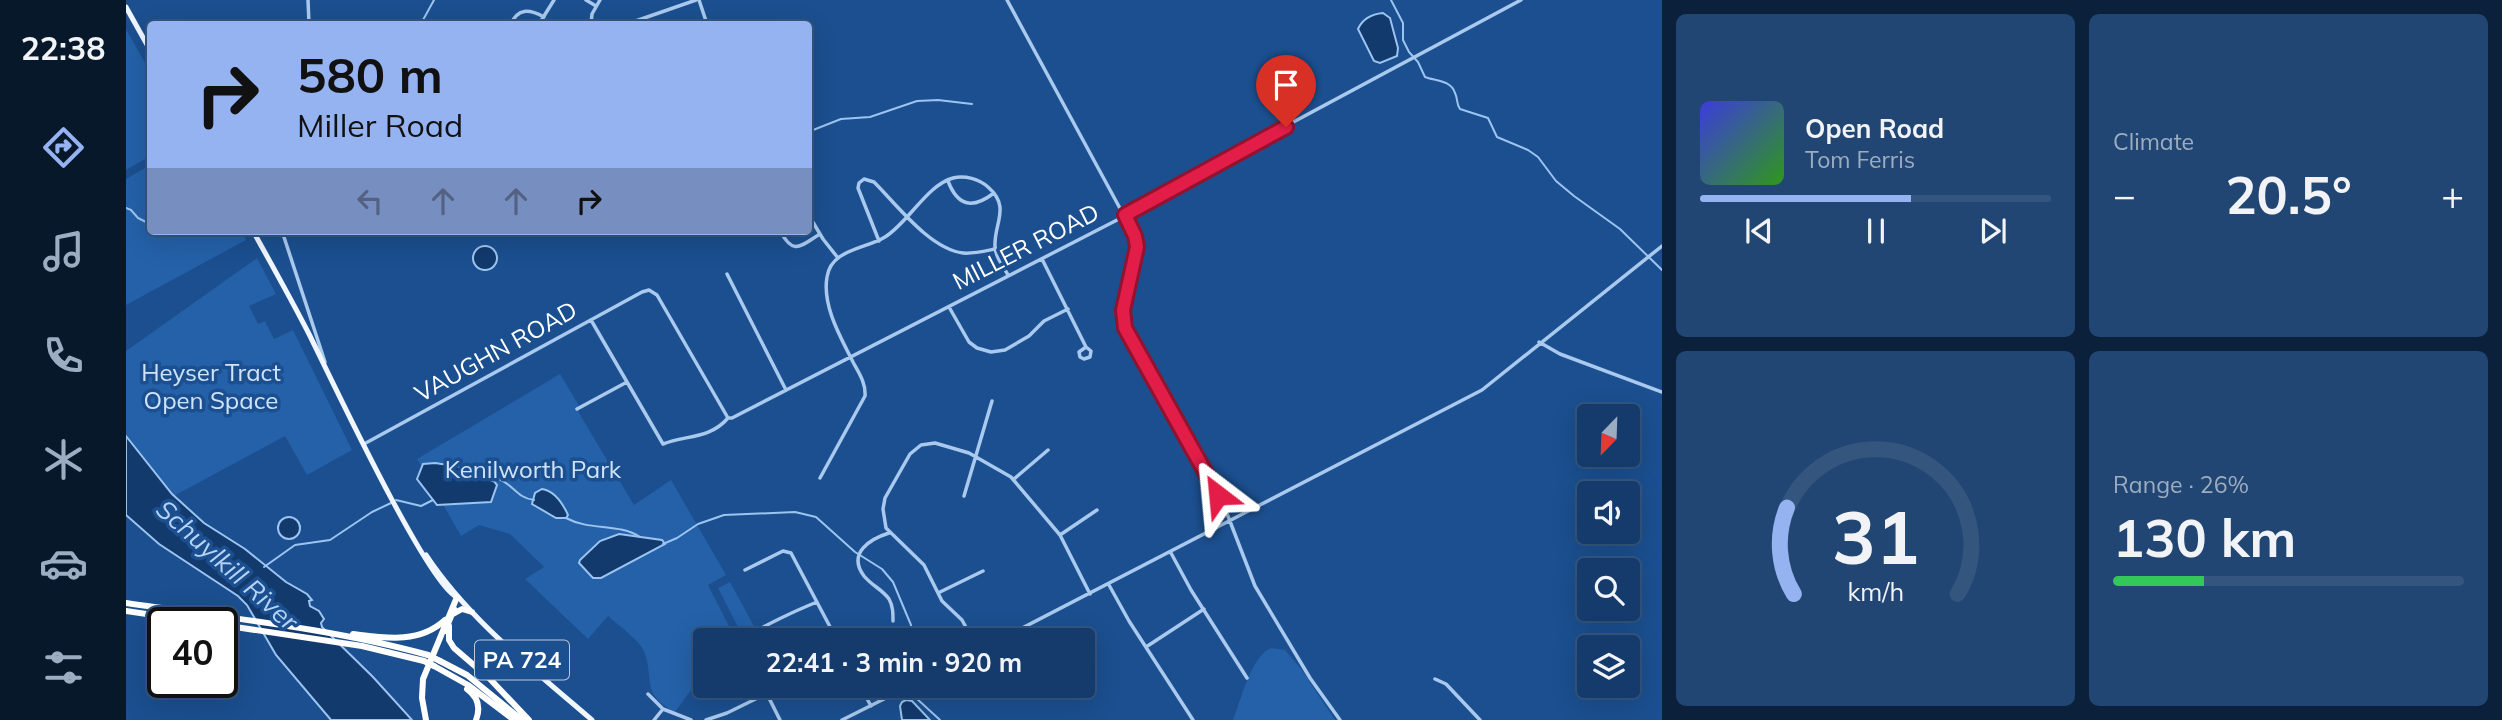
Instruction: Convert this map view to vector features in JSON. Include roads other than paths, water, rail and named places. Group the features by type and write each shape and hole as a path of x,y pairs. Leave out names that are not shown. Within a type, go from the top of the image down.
{"highway":[{"path":"126,603 326,633 385,638 410,637 432,631 447,622 453,614 457,597"},
{"path":"428,720 425,698 427,679 457,597"},
{"path":"453,614 462,610 472,612"},
{"path":"126,611 147,614"},
{"path":"447,622 449,640 454,648 496,684 529,720"},
{"path":"238,627 426,658"},
{"path":"355,636 426,658 467,675 522,720"},
{"path":"437,663 474,695 479,708 476,720"},
{"path":"437,663 514,720"}],"main road":[{"path":"126,7 147,45"},
{"name":"PA 724","path":"255,235 405,522 438,579 451,595 457,597 528,666 592,720"}],"street":[{"path":"308,0 309,21"},
{"path":"541,21 554,0"},
{"path":"586,0 596,6"},
{"path":"591,21 600,0"},
{"path":"636,21 698,0 706,21"},
{"path":"1007,0 1135,236 1137,247 1123,310 1125,328 1231,521 1255,586 1310,678 1340,720"},
{"name":"MILLER ROAD","path":"627,382 663,444 698,437 728,418 1125,215 1521,0"},
{"path":"512,21 522,11 532,11 544,17"},
{"path":"820,478 866,396 864,382 831,314 827,279 838,258 879,241 938,187 957,177 973,179 986,185 994,193 1001,216 995,249 1009,275"},
{"path":"879,241 858,188 861,180 874,182 929,237 946,248 967,253 995,249"},
{"path":"947,181 954,195 969,204 979,203 994,193"},
{"path":"812,221 838,258"},
{"path":"782,235 788,245 799,247 820,234"},
{"path":"283,235 326,368"},
{"path":"1023,628 1482,390 1662,246"},
{"path":"1042,258 1086,347"},
{"path":"727,274 786,390"},
{"name":"VAUGHN ROAD","path":"364,444 649,290 657,295 728,418"},
{"path":"949,306 969,342 990,352 1005,350 1029,336 1044,321 1068,309"},
{"path":"577,409 627,382 591,320"},
{"path":"1540,343 1662,392"},
{"path":"964,496 992,401"},
{"path":"966,628 946,605 924,565 889,534 883,513 883,503 914,450 925,444 934,443 976,456 1014,480 1060,535 1090,594"},
{"path":"1014,480 1048,450"},
{"path":"1060,535 1097,510"},
{"path":"889,534 867,542 859,556 862,573 891,603 893,621"},
{"path":"745,570 783,551 792,554 831,628"},
{"path":"1171,553 1247,678"},
{"path":"938,593 983,571"},
{"path":"1109,584 1193,720"},
{"path":"762,628 817,602"},
{"path":"1146,647 1204,610"},
{"path":"1435,679 1446,684 1480,720"},
{"path":"648,694 663,709 691,720"},
{"path":"706,720 759,698"},
{"path":"769,698 780,720"},
{"path":"867,698 871,706"},
{"path":"842,720 886,698"},
{"path":"654,720 663,709"}],"water":[{"path":"1383,13 1390,18 1398,48 1397,56 1380,63 1374,61 1358,29 1368,17"},
{"path":"485,246 494,249 497,258 494,267 485,270 476,267 473,258 476,249"},
{"name":"Schuylkill River","path":"126,436 172,494 204,523 307,594 312,600 309,601 310,606 319,611 324,619 322,627 412,720 331,720 276,655 247,605 238,596 159,544 126,515"},
{"path":"435,463 478,471 492,479 497,485 491,502 437,505 417,479 423,464"},
{"path":"542,489 551,492 558,499 568,515 566,518 556,518 532,504 535,493"},
{"path":"289,517 297,520 300,528 297,536 289,539 281,536 278,528 281,520"},
{"path":"619,534 662,540 665,544 601,578 593,578 579,563 580,560 600,541"},
{"path":"906,700 912,701 930,720 902,720 900,706"}],"waterway":[{"path":"421,21 434,0"},
{"path":"1391,0 1403,23 1403,40 1425,77 1450,86 1460,109 1488,118 1497,137 1538,157 1556,181 1620,229 1662,270"},
{"path":"812,130 841,119 870,117 917,101 938,100 972,104"},
{"path":"126,208 147,222"},
{"path":"181,235 187,235"},
{"path":"492,481 496,478 502,480 523,496 534,500"},
{"path":"396,500 421,506 433,500"},
{"name":"Schuylkill River","path":"264,567 295,545 330,540 372,512 391,503"},
{"path":"663,544 698,524 724,515 795,512 816,517 855,552 882,569 893,582 911,628"},
{"path":"566,518 623,530 640,537"},
{"path":"916,698 940,720"}],"park label":[{"name":"Heyser Tract Open Space","path":"211,387"},
{"name":"Kenilworth Park","path":"533,470"}]}
